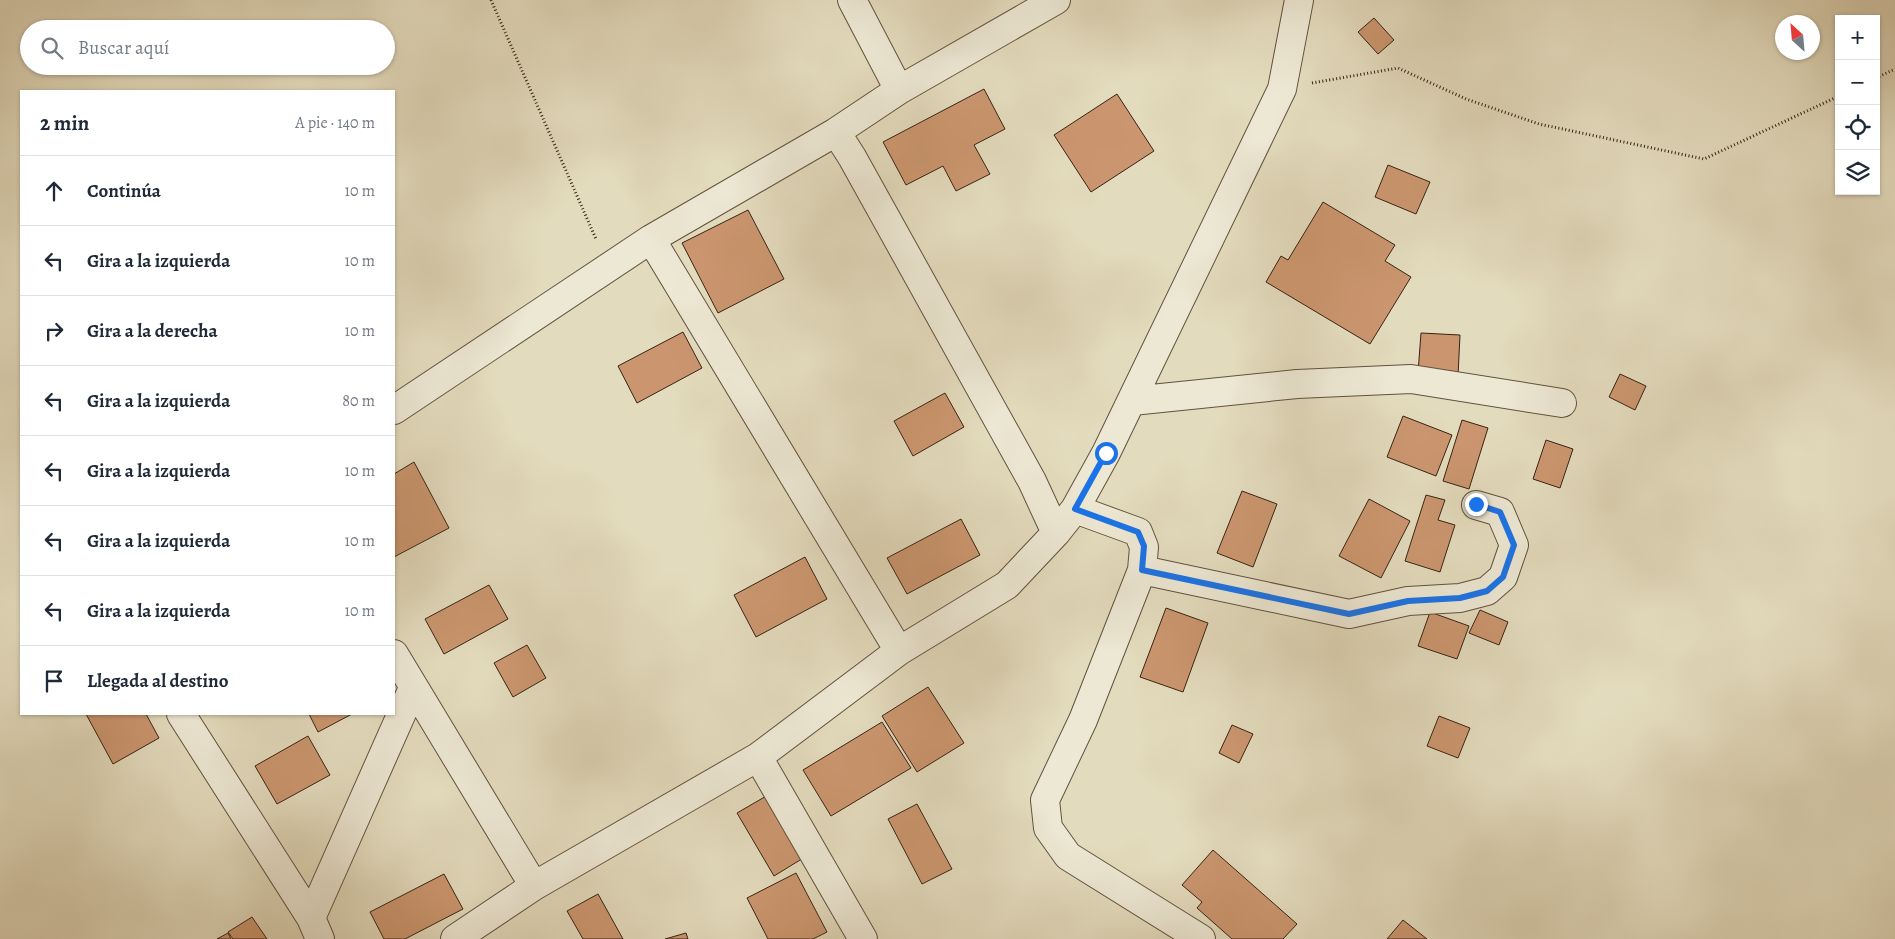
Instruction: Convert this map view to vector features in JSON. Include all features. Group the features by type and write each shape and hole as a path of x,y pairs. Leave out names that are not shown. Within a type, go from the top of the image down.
{"street":[{"path":"852,0 899,90"},
{"path":"395,409 651,239 836,132 899,90 1056,0"},
{"path":"455,939 534,886 758,757 900,651 1007,584 1056,533 1075,509 1132,401 1282,89 1299,0"},
{"path":"836,132 852,157 1032,481 1056,533"},
{"path":"651,239 900,651"},
{"path":"1132,401 1297,384 1412,379 1562,403"},
{"path":"1142,570 1349,614 1408,601 1460,598 1487,591 1503,577 1514,545 1500,512 1476,504"},
{"path":"1075,509 1138,532 1144,546 1142,570 1083,720 1045,800 1048,828 1068,856 1201,939"},
{"path":"395,656 534,886"},
{"path":"315,929 414,688"},
{"path":"182,715 315,929"},
{"path":"758,757 863,939"}],"path":[{"path":"491,0 608,267"},
{"path":"1282,89 1398,68 1466,99 1539,124 1704,158 1835,98"},
{"path":"1880,76 1895,69"}],"building":[{"path":"1374,18 1394,40 1378,54 1358,32"},
{"path":"984,89 1005,129 974,145 990,174 956,191 943,166 906,185 883,142"},
{"path":"1117,94 1154,151 1091,192 1054,135"},
{"path":"1388,165 1430,182 1416,214 1375,197"},
{"path":"1323,202 1395,245 1385,261 1411,277 1370,344 1266,282 1281,256 1288,260"},
{"path":"748,210 784,279 718,313 682,243"},
{"path":"683,332 702,368 637,403 618,366"},
{"path":"1421,333 1460,335 1458,376 1418,373"},
{"path":"1620,374 1646,386 1635,410 1609,397"},
{"path":"945,393 964,427 913,456 894,421"},
{"path":"1403,416 1452,435 1436,476 1387,457"},
{"path":"1462,420 1488,428 1469,489 1443,481"},
{"path":"1546,440 1573,449 1560,488 1533,479"},
{"path":"414,462 449,528 395,556 395,473"},
{"path":"1242,491 1277,504 1253,567 1217,553"},
{"path":"1426,495 1445,500 1438,520 1455,525 1440,572 1405,561"},
{"path":"1369,499 1410,521 1381,578 1339,556"},
{"path":"961,519 980,555 907,594 887,558"},
{"path":"805,557 827,599 756,637 734,595"},
{"path":"489,585 508,619 444,654 425,619"},
{"path":"1166,608 1208,623 1183,692 1140,677"},
{"path":"1480,610 1508,622 1499,645 1469,633"},
{"path":"1430,612 1469,626 1457,659 1418,646"},
{"path":"527,645 546,678 513,697 494,663"},
{"path":"928,687 964,743 917,772 882,716"},
{"path":"87,715 147,715 159,738 113,764"},
{"path":"310,715 350,715 318,732"},
{"path":"1439,716 1470,728 1458,758 1427,746"},
{"path":"882,722 911,768 831,816 803,770"},
{"path":"1232,725 1253,734 1239,763 1219,753"},
{"path":"308,736 330,775 277,804 255,766"},
{"path":"768,795 805,857 774,876 737,813"},
{"path":"917,804 952,869 922,884 888,819"},
{"path":"1213,850 1297,924 1283,939 1232,939 1197,908 1202,902 1182,885"},
{"path":"796,873 827,932 813,939 768,939 747,898"},
{"path":"444,874 463,909 405,939 384,939 370,912"},
{"path":"598,894 623,939 583,939 567,911"},
{"path":"252,917 267,939 233,939 228,932"},
{"path":"1403,920 1427,939 1387,939"},
{"path":"228,933 231,939 217,939"},
{"path":"686,933 688,939 665,939"}],"route":[{"path":"1106,453 1075,509 1138,532 1144,546 1142,570 1349,614 1408,601 1460,598 1487,591 1503,577 1514,545 1500,512 1476,504"}]}
